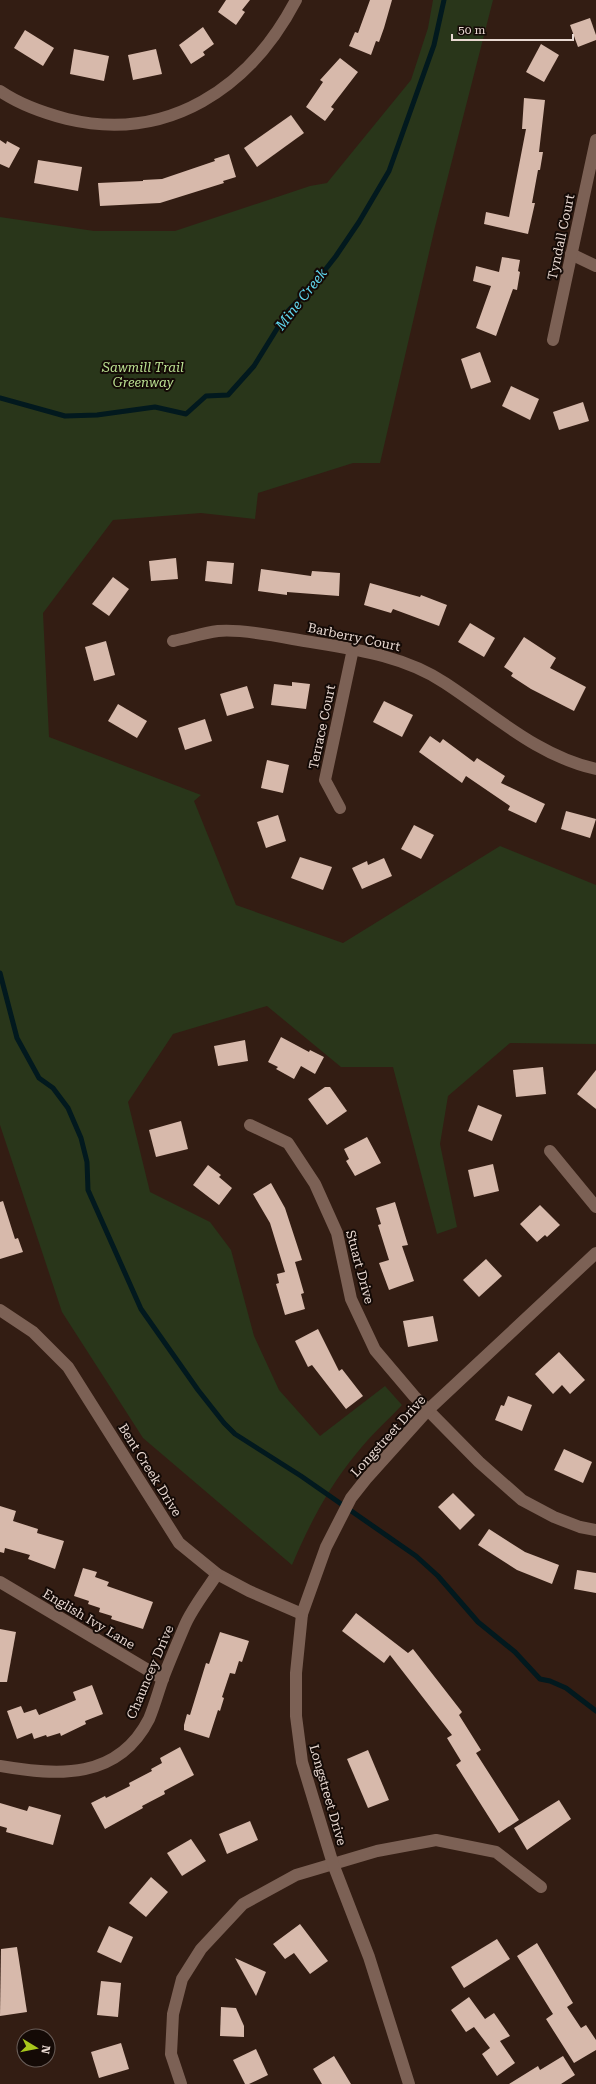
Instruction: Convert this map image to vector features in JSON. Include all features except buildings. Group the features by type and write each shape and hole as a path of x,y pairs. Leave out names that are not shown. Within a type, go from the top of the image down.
{"street":[{"path":"0,91 46,114 86,123 123,125 173,116 217,94 257,59 283,24 296,0"},
{"name":"Tyndall Court","path":"553,340 596,140"},
{"path":"571,254 596,266"},
{"name":"Barberry Court","path":"173,641 219,631 267,634 353,649 402,661 444,682 532,743 575,765 596,770"},
{"name":"Terrace Court","path":"340,808 325,780 353,649"},
{"name":"Stuart Drive","path":"250,1125 288,1143 315,1184 337,1233 351,1299 375,1350 414,1396 479,1462 522,1500 554,1517 580,1527 596,1530"},
{"path":"550,1151 596,1207"},
{"name":"Longstreet Drive","path":"409,2084 369,1957 333,1864 302,1762 297,1724 296,1673 302,1614 326,1547 351,1498 382,1460 428,1410 596,1253"},
{"name":"Bent Creek Drive","path":"0,1310 33,1332 68,1367 179,1543 217,1574 249,1591 302,1614"},
{"name":"Chauncey Drive","path":"0,1766 57,1773 79,1770 103,1764 119,1756 133,1742 148,1719 186,1623 217,1574"},
{"name":"English Ivy Lane","path":"0,1582 163,1679"},
{"path":"181,2084 171,2054 173,2014 182,1979 201,1949 243,1904 296,1875 377,1851 436,1840 496,1852 541,1887"}],"green space":[{"name":"Sawmill Trail Greenway","path":"433,0 493,0 435,227 380,463 353,463 258,493 255,519 201,513 113,520 43,613 49,737 201,795 194,801 236,905 343,943 500,846 596,885 596,1044 510,1043 448,1096 440,1144 457,1227 437,1234 393,1067 341,1067 267,1006 173,1034 128,1102 150,1192 210,1222 231,1250 254,1336 279,1390 320,1436 385,1386 402,1405 361,1447 337,1480 312,1521 292,1565 143,1438 62,1312 0,1125 0,217 94,231 175,231 310,186 327,183 411,80 428,28"}],"waterway":[{"name":"Mine Creek","path":"0,398 65,416 97,415 155,407 186,414 206,396 228,395 254,366 288,311 314,284 336,256 359,222 389,171 434,45 444,0"},
{"path":"0,973 17,1038 39,1078 53,1088 68,1108 81,1138 87,1162 88,1190 141,1309 198,1390 224,1423 235,1434 301,1476 416,1556 438,1576 478,1622 515,1652 540,1679 550,1681 566,1688 596,1711"}]}
